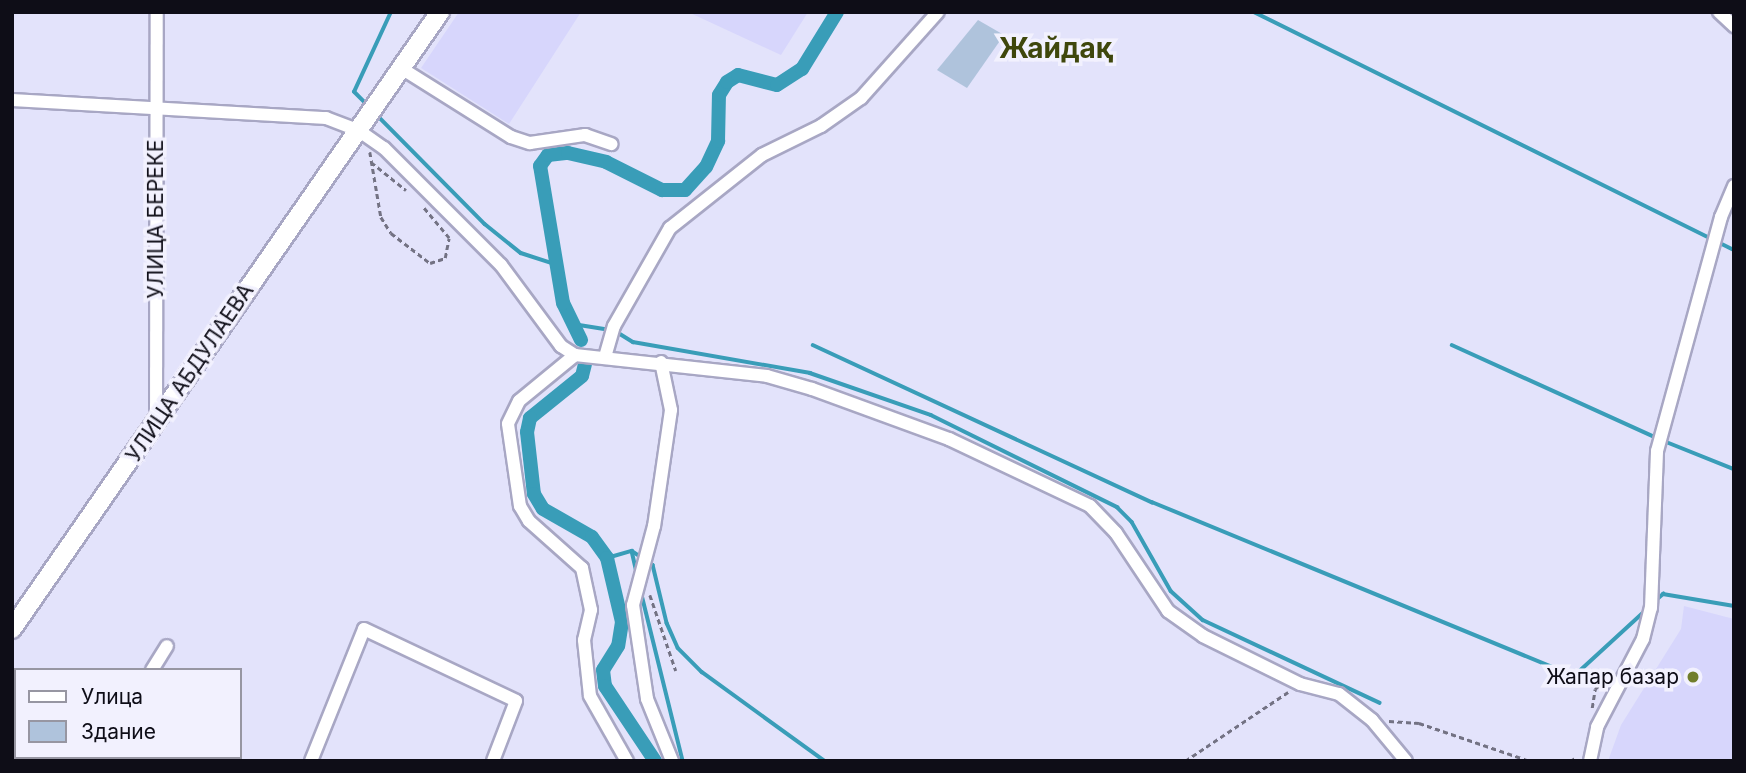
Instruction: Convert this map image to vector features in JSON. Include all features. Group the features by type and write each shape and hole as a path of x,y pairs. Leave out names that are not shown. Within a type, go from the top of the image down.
{"main road":[{"name":"УЛИЦА АБДУЛАЕВА","path":"12,629 365,128 378,101 440,12"}],"street":[{"name":"УЛИЦА БЕРЕКЕ","path":"156,426 157,12"},
{"path":"605,357 613,331 670,228 762,155 821,126 861,99 938,12"},
{"path":"1719,12 1734,26"},
{"path":"401,68 511,137 530,143 586,135 611,144"},
{"path":"12,100 326,118 365,128 501,265 561,346 575,355 661,362 767,376 813,389 949,439 1090,506 1116,533 1168,611 1203,636 1300,684 1339,694 1372,720 1406,761"},
{"path":"1591,761 1597,727 1643,639 1651,608 1657,451 1720,217 1734,186"},
{"path":"575,355 519,401 508,424 520,506 529,521 582,568 591,610 584,640 590,696 627,761"},
{"path":"661,362 671,410 654,526 633,605 636,650 647,699 671,761"},
{"path":"312,761 364,629 516,701 494,761"},
{"path":"153,668 167,646"}],"path":[{"path":"365,128 382,217 391,233 430,263 445,258 449,237 422,206"},
{"path":"370,162 414,195"},
{"path":"642,572 676,671"},
{"path":"1185,761 1300,684"},
{"path":"1372,720 1419,723 1530,761"}],"shaded area":[{"path":"459,12 581,12 509,124 421,68"},
{"path":"688,12 808,12 781,55"},
{"name":"Жапар базар","path":"1684,606 1734,619 1734,761 1608,761 1621,725 1681,629"}],"building":[{"path":"978,20 1004,35 967,88 937,70"}],"waterway":[{"path":"367,105 354,92 391,12"},
{"path":"581,340 563,303 540,166 548,155 568,153 606,162 662,190 685,190 706,167 718,141 719,95 727,82 738,75 777,85 802,69 837,12"},
{"path":"1254,12 1734,250"},
{"path":"375,113 485,224 521,253 557,265"},
{"path":"573,324 609,330"},
{"path":"617,332 633,342 810,373 931,415 1117,507 1132,522 1171,591 1203,620 1380,703"},
{"path":"813,345 1152,502 1574,676 1647,609"},
{"path":"1452,345 1657,438"},
{"path":"585,364 582,376 530,418 527,432 534,494 543,509 592,537 607,558 622,622 618,646 603,670 605,686 655,761"},
{"path":"1664,441 1734,469"},
{"path":"632,551 637,573"},
{"path":"607,558 632,551 653,565 667,623 678,648 702,672 825,761"},
{"path":"641,591 683,761"},
{"path":"1655,601 1663,594 1734,606"}],"place":[{"name":"Жапар базар","path":"1693,677"}],"district":[{"name":"Жайдақ","path":"1056,48"}]}
